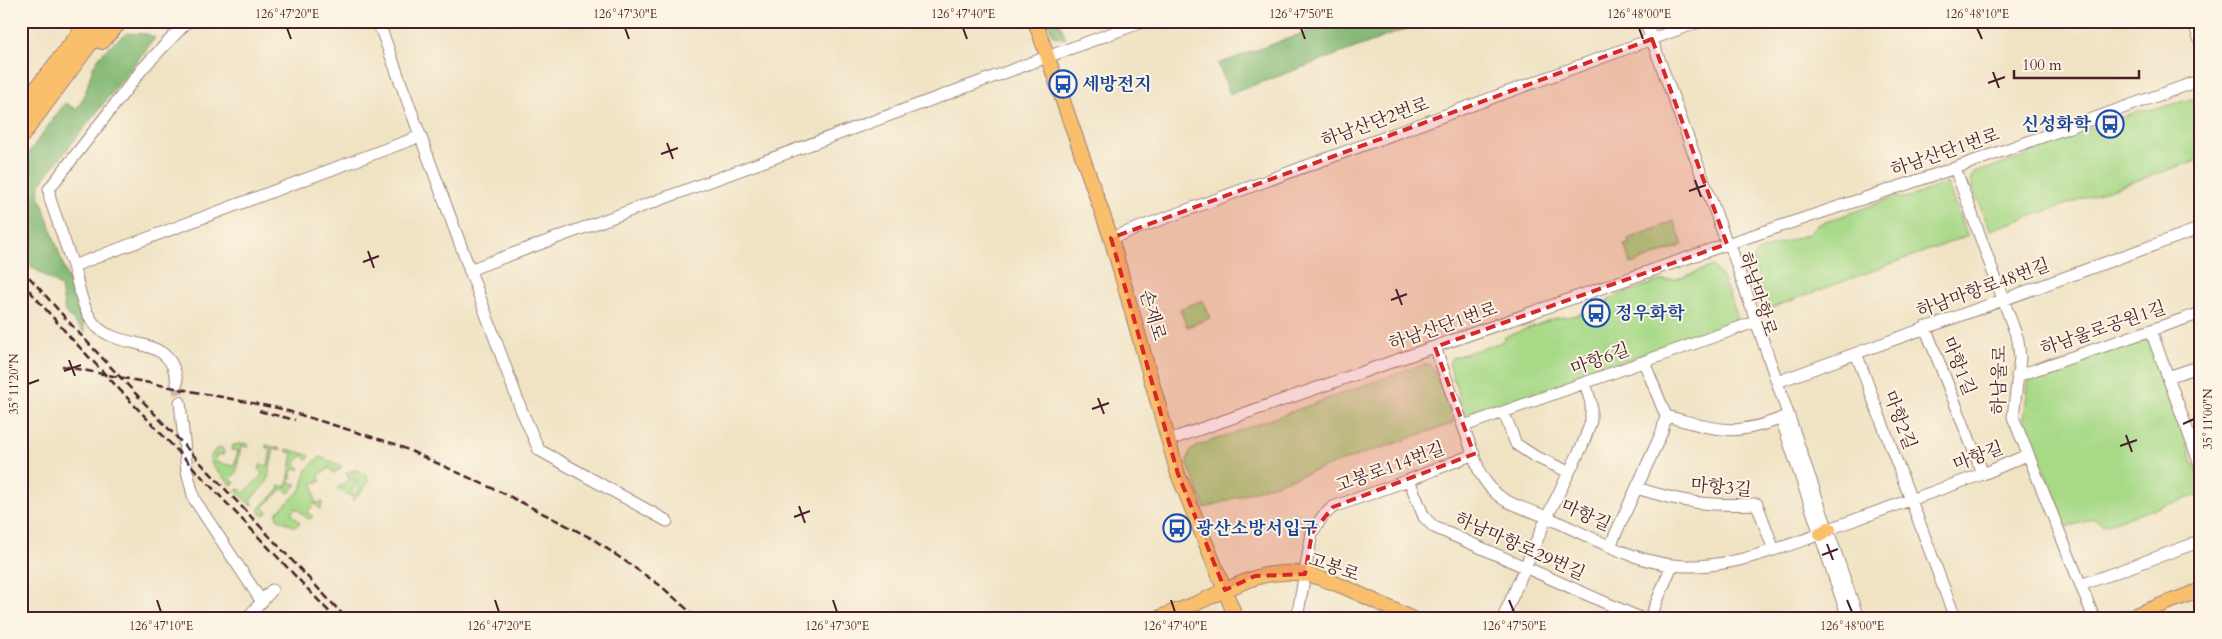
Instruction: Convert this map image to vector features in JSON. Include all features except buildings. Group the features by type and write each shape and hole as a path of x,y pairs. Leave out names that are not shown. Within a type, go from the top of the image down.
{"highway":[{"path":"72,58 72,32 80,21"},
{"path":"21,136 72,58 90,21"},
{"path":"21,109 106,21"},
{"path":"72,58 106,38 120,21"}],"main road":[{"name":"손재로","path":"1035,21 1111,238 1178,474 1236,618"},
{"name":"고봉로","path":"1162,617 1255,576 1288,573 1305,574 1336,585 1411,618"},
{"path":"2127,618 2201,590"}],"street":[{"path":"177,383 176,370 162,352 154,348 117,339 105,333 96,325 86,311 50,199 49,189 143,68 188,21"},
{"path":"378,21 469,270 538,450 667,521"},
{"path":"469,270 1145,21"},
{"path":"1645,21 1727,244"},
{"name":"하남산단2번로","path":"1111,238 1701,21"},
{"path":"2193,21 2201,43"},
{"name":"하남산단1번로","path":"1169,440 1727,244 1955,168 2201,80"},
{"path":"73,266 421,136"},
{"name":"하남울로","path":"1955,168 2018,340 2020,358 2013,417 2094,618"},
{"name":"하남마항로48번길","path":"1777,382 2003,298 2201,228"},
{"name":"하남마항로","path":"1848,618 1825,532 1777,382 1731,248 1727,244 1724,251 1749,324 1782,418 1825,532 1858,618"},
{"name":"하남울로공원1길","path":"2017,376 2201,313"},
{"name":"마항6길","path":"1464,426 1749,324"},
{"name":"마항1길","path":"1925,328 1982,474"},
{"path":"2152,331 2201,466"},
{"name":"마항길","path":"1435,347 1480,473 1488,488 1503,501 1547,517 1610,546 1635,556 1672,565 1711,564 1734,561 1774,550 1982,474 2027,455"},
{"name":"마항2길","path":"1856,353 1955,618"},
{"path":"1610,546 1662,432 1666,416 1644,362"},
{"path":"2168,377 2201,366"},
{"path":"1502,618 1547,517 1583,444 1591,421 1591,403 1585,382"},
{"path":"180,402 187,471 194,499 262,602"},
{"path":"1504,413 1516,444 1534,456 1569,472"},
{"path":"1666,416 1722,430 1757,428 1782,418"},
{"name":"고봉로114번길","path":"1297,618 1312,533 1322,517 1333,507 1474,454"},
{"name":"하남마항로29번길","path":"1409,480 1424,517 1434,527 1640,618"},
{"name":"마항3길","path":"1637,488 1671,499 1698,504 1757,504 1774,550"},
{"path":"2081,585 2201,541"},
{"path":"1650,618 1672,565"},
{"path":"247,618 272,590"}],"highlighted area":[{"path":"1652,39 1727,244 1435,347 1474,454 1333,507 1312,533 1305,574 1255,576 1225,590 1178,474 1111,238"}],"green space":[{"path":"1048,21 1059,21 1066,39 1053,36"},
{"path":"1336,21 1428,21 1230,94 1218,64"},
{"path":"127,33 147,34 155,38 40,184 39,194 82,315 85,333 65,312 61,287 21,258 21,163 65,103 76,109 99,58 110,46"},
{"path":"2201,98 2201,159 1990,230 1970,181 1974,173 2025,157 2035,148 2141,110 2156,109 2186,100"},
{"path":"1947,183 1967,236 1763,311 1759,298 1761,290 1753,258 1759,251 1808,234 1817,225 1895,197 1906,198"},
{"path":"1674,221 1683,245 1631,264 1624,245 1629,244 1628,239"},
{"path":"1713,266 1722,278 1737,315 1734,322 1470,416 1464,412 1449,364 1452,358 1502,342 1505,337 1555,318 1574,316 1596,308 1616,296 1659,281 1677,279"},
{"path":"1203,300 1210,318 1187,327 1180,309"},
{"path":"2140,337 2147,340 2150,345 2201,484 2201,494 2104,525 2094,519 2066,527 2024,419 2029,376"},
{"path":"1429,364 1433,367 1454,423 1205,508 1187,462 1190,451 1200,445 1418,366"},
{"path":"247,443 248,447 241,446 236,473 230,479 235,483 231,485 212,465 210,457 215,450 221,447 224,451 223,455 217,454 215,462 234,466 238,451 231,450 233,445"},
{"path":"266,445 281,449 274,449 267,482 250,500 254,504 251,506 236,490 240,489 244,493 263,474 259,470 261,464 268,466 271,449 266,448"},
{"path":"287,449 309,455 309,458 307,460 303,455 295,462 300,469 293,469 290,483 297,484 289,493 283,489 263,507 268,512 263,515 259,512 259,508 279,490 280,485 287,487 293,453 287,452"},
{"path":"319,457 341,465 341,468 334,473 330,468 318,475 321,481 313,483 315,503 323,502 320,509 315,504 307,512 313,517 308,519 296,508 291,513 300,523 295,527 277,518 277,512 301,490 307,469"},
{"path":"356,470 366,474 370,481 353,501 351,496 357,491 358,483 350,471"},
{"path":"348,472 356,484 349,496 337,489 349,479 346,473"}],"tunnel":[{"path":"177,383 180,402"}],"railway":[{"path":"21,268 77,331 346,618"},
{"path":"21,281 70,337 335,618"},
{"path":"62,366 278,408 395,444 505,494 593,539 661,586 697,618"},
{"path":"259,411 295,420"}],"place":[{"name":"세방전지","path":"1063,84"},
{"name":"신성화학","path":"2110,124"},
{"name":"정우화학","path":"1596,313"},
{"name":"광산소방서입구","path":"1177,528"}]}
